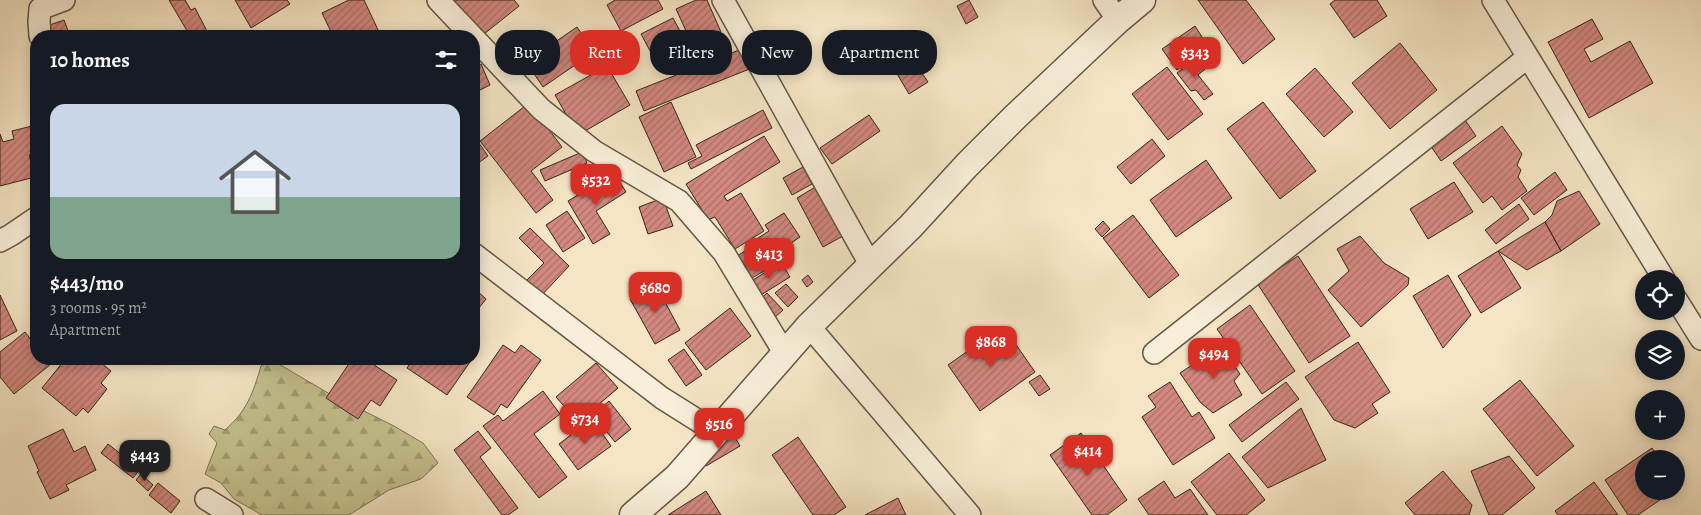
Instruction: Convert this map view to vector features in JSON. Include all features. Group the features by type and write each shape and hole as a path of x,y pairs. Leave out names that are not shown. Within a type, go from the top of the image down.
{"street":[{"path":"40,30 40,9 64,0"},
{"path":"438,0 466,30"},
{"path":"724,0 871,266"},
{"path":"633,515 677,477 810,326 871,266 1008,124 1111,10 1142,0"},
{"path":"1493,0 1659,270"},
{"path":"480,44 541,109 594,151 678,201 724,253 784,354"},
{"path":"1154,353 1528,56"},
{"path":"0,240 11,236 30,222"},
{"path":"480,259 662,398 716,432"},
{"path":"1685,313 1701,339"},
{"path":"810,326 970,515"},
{"path":"206,499 232,515"}],"green space":[{"path":"280,365 328,393 394,426 423,443 438,463 421,479 389,490 349,515 262,515 234,499 221,483 205,474 217,443 209,434 214,426 225,430 239,416 252,393 261,366"}],"building":[{"path":"169,0 185,0 191,10 195,8 206,30 186,30"},
{"path":"235,0 287,0 290,4 251,28"},
{"path":"349,0 364,0 378,30 330,30 322,13"},
{"path":"449,0 514,0 519,6 480,37 480,30 473,30"},
{"path":"615,0 658,0 663,9 620,30 607,5"},
{"path":"696,0 707,0 720,30 686,30 676,9"},
{"path":"969,0 978,17 966,24 957,6"},
{"path":"1198,0 1246,0 1275,39 1243,64"},
{"path":"1335,0 1377,0 1387,16 1354,38 1330,4"},
{"path":"673,18 679,30 650,30 650,51 641,34"},
{"path":"1592,19 1603,39 1584,49 1591,62 1630,41 1653,83 1589,118 1548,42"},
{"path":"64,20 68,30 45,30 44,27"},
{"path":"1195,26 1209,48 1177,70 1162,49"},
{"path":"570,32 570,68 543,87 535,75 560,75 560,39"},
{"path":"1400,43 1437,90 1390,129 1352,83"},
{"path":"742,49 742,72 644,111 636,91 676,75 732,75 732,53"},
{"path":"1196,58 1205,69 1198,75 1213,94 1204,100 1196,90 1191,91 1177,73"},
{"path":"480,64 490,85 480,90"},
{"path":"1167,67 1203,114 1168,140 1132,94"},
{"path":"1315,68 1353,112 1324,137 1286,94"},
{"path":"591,75 612,75 630,105 578,135 555,95"},
{"path":"898,75 923,75 928,82 909,94"},
{"path":"671,102 696,157 664,172 639,117"},
{"path":"1263,102 1316,171 1280,199 1227,129"},
{"path":"529,103 562,147 531,171 553,200 536,213 480,141"},
{"path":"763,110 772,128 691,169 688,163 702,156 696,145"},
{"path":"869,115 880,131 832,164 820,148"},
{"path":"1463,117 1476,136 1441,161 1428,142"},
{"path":"30,126 30,178 0,186 0,134 3,142 14,139 12,131"},
{"path":"1502,126 1522,154 1517,165 1521,170 1518,177 1527,191 1502,210 1492,196 1483,203 1453,163"},
{"path":"764,136 780,162 724,196 727,201 741,193 764,231 735,249 715,217 708,220 686,184"},
{"path":"1152,139 1165,156 1131,184 1117,167"},
{"path":"480,145 488,156 480,162"},
{"path":"582,152 587,163 545,181 540,170"},
{"path":"1206,160 1232,198 1176,237 1150,200"},
{"path":"803,167 812,184 792,195 783,178"},
{"path":"1555,172 1567,190 1534,215 1521,198"},
{"path":"614,173 626,192 596,211 610,234 593,244 568,201"},
{"path":"1454,182 1473,212 1428,239 1410,209"},
{"path":"817,186 843,236 823,247 797,198"},
{"path":"1579,191 1600,224 1561,251 1545,222 1552,215 1557,201"},
{"path":"663,198 673,226 648,234 639,207"},
{"path":"1519,204 1529,219 1496,244 1485,230"},
{"path":"567,211 585,238 563,252 546,225"},
{"path":"784,213 800,237 768,259 755,240 769,231 765,225"},
{"path":"1133,215 1179,275 1149,298 1103,238"},
{"path":"1103,221 1110,229 1102,237 1095,229"},
{"path":"1545,222 1561,251 1527,270 1498,251"},
{"path":"530,228 569,266 540,297 525,282 544,263 519,238"},
{"path":"1360,236 1384,263 1409,278 1408,285 1361,327 1328,290 1349,271 1337,249"},
{"path":"751,247 764,271 747,281 734,258"},
{"path":"1498,251 1521,288 1481,313 1458,276"},
{"path":"1298,256 1350,336 1309,363 1257,283"},
{"path":"781,262 790,277 756,298 747,284"},
{"path":"808,275 813,282 807,287 802,280"},
{"path":"1448,275 1471,315 1443,348 1413,296"},
{"path":"786,284 798,297 788,307 775,293"},
{"path":"656,285 680,330 655,344 630,299"},
{"path":"767,293 783,310 774,318 758,301"},
{"path":"480,294 486,299 480,306"},
{"path":"0,295 17,331 0,340"},
{"path":"1250,305 1295,371 1262,394 1217,329"},
{"path":"730,308 751,336 706,370 685,343"},
{"path":"1003,326 1035,372 980,411 948,365"},
{"path":"25,332 30,338 30,365 50,365 14,394 0,377 0,352"},
{"path":"1358,342 1390,392 1372,404 1378,413 1355,428 1334,420 1305,377"},
{"path":"503,345 515,353 521,345 541,360 507,408 501,404 494,415 467,397"},
{"path":"1221,346 1240,374 1234,381 1242,395 1213,413 1200,402 1180,373"},
{"path":"684,349 702,375 686,386 668,360"},
{"path":"596,363 618,388 578,422 556,397"},
{"path":"61,365 104,365 111,371 101,383 107,389 88,413 83,408 76,416 42,388"},
{"path":"348,365 374,365 397,380 380,406 371,400 358,419 326,398"},
{"path":"409,365 468,365 447,395 407,368"},
{"path":"1040,375 1050,389 1039,396 1029,382"},
{"path":"1520,380 1574,446 1537,476 1483,409"},
{"path":"1170,382 1192,417 1199,412 1215,438 1173,465 1142,417 1156,407 1148,396"},
{"path":"1286,382 1299,399 1242,442 1229,425"},
{"path":"543,391 560,414 534,434 567,477 539,498 483,426 498,415 503,421"},
{"path":"609,401 631,429 615,442 593,415"},
{"path":"1301,408 1326,460 1268,488 1242,457"},
{"path":"592,419 611,446 578,470 559,444"},
{"path":"63,429 74,452 85,446 96,470 66,485 69,490 50,499 37,472 39,471 28,446"},
{"path":"478,431 491,448 480,457 518,508 508,515 502,515 454,450"},
{"path":"1081,433 1127,500 1107,515 1092,515 1050,455"},
{"path":"733,434 740,446 706,466 699,453"},
{"path":"798,437 846,507 834,515 813,515 772,455"},
{"path":"108,444 140,469 133,478 101,453"},
{"path":"1229,453 1265,500 1246,515 1217,515 1191,482"},
{"path":"1509,456 1535,488 1502,515 1489,515 1471,471"},
{"path":"1635,460 1635,500 1660,500 1638,515 1628,515 1605,480"},
{"path":"1443,471 1472,505 1469,515 1415,515 1405,503"},
{"path":"141,474 153,485 148,491 136,480"},
{"path":"1164,481 1175,498 1190,489 1208,515 1149,515 1138,499"},
{"path":"1594,482 1618,515 1558,515 1555,511"},
{"path":"158,483 180,501 171,513 149,495"},
{"path":"706,491 721,515 668,515"},
{"path":"898,498 906,515 865,515"}]}
